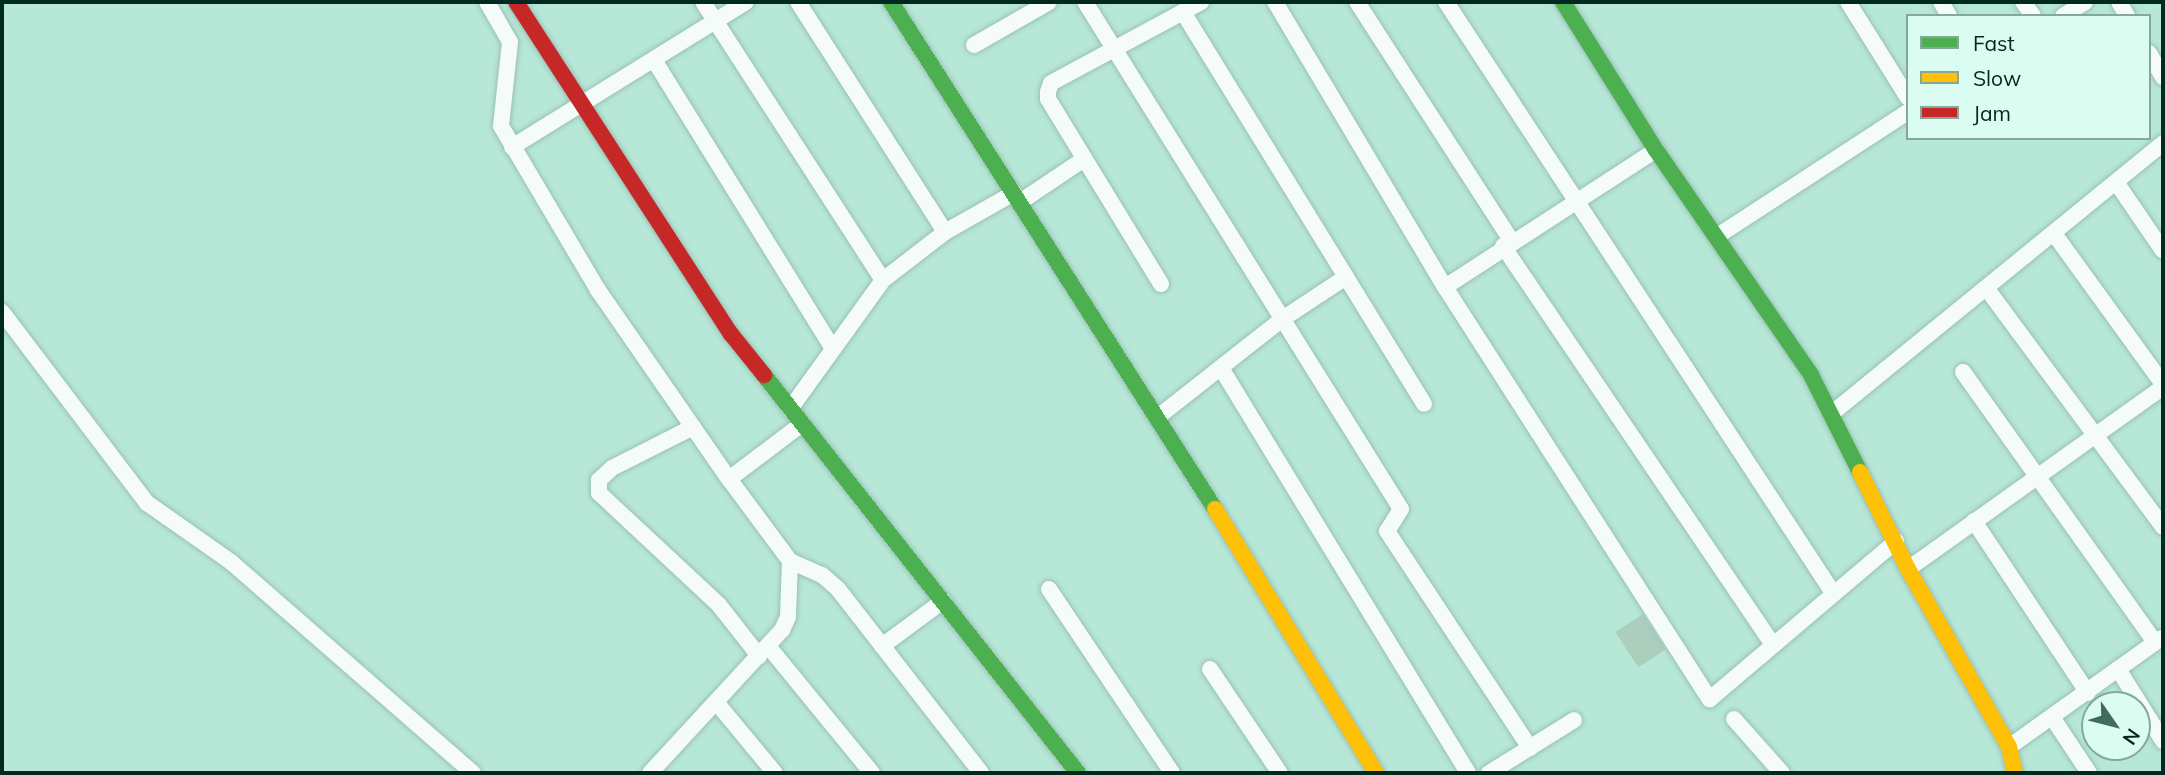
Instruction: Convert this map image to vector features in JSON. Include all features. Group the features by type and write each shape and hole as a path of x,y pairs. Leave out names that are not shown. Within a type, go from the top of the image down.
{"street":[{"path":"487,2 510,42 500,126 598,290 729,479 790,561 822,575 838,589 981,773"},
{"path":"516,2 732,334 1078,773"},
{"path":"703,2 883,280"},
{"path":"512,147 746,2"},
{"path":"798,2 945,232"},
{"path":"891,2 1159,416 1376,773"},
{"path":"974,45 1049,2"},
{"path":"1085,2 1401,509 1387,531 1530,748"},
{"path":"1161,284 1048,99 1048,92 1051,83 1201,2"},
{"path":"1275,2 1445,287 1708,697 1713,699 1832,593 1896,541"},
{"path":"1357,2 1507,243 1773,645"},
{"path":"1446,2 1578,200 1832,593"},
{"path":"1563,2 1656,149 1719,235 1811,375 1908,569 2009,747 2015,773"},
{"path":"1848,2 1906,95"},
{"path":"2066,14 2085,2"},
{"path":"1183,12 1424,404"},
{"path":"2151,56 2163,77"},
{"path":"654,60 834,349"},
{"path":"1719,235 1906,113"},
{"path":"1831,414 2055,236 2163,143"},
{"path":"1445,287 1507,243 1656,149"},
{"path":"790,409 883,280 945,232 1017,197 1084,159"},
{"path":"2116,182 2163,251"},
{"path":"1908,569 2163,385 2055,236"},
{"path":"1159,416 1281,320 1346,276"},
{"path":"1987,289 2097,434 2163,527"},
{"path":"2,312 153,508 231,562 473,773"},
{"path":"1221,368 1468,773"},
{"path":"1963,372 2035,478 2159,639 2090,691"},
{"path":"729,479 802,424"},
{"path":"693,427 612,468 599,480 598,493 719,606 872,773"},
{"path":"1974,521 2087,691"},
{"path":"650,773 763,651 788,617 790,561"},
{"path":"1049,589 1172,773"},
{"path":"883,646 943,601"},
{"path":"1210,668 1280,773"},
{"path":"2118,669 2163,741"},
{"path":"2009,747 2081,698"},
{"path":"716,702 775,773"},
{"path":"2052,717 2089,773"},
{"path":"1734,719 1782,773"},
{"path":"1489,773 1574,720"}],"building":[{"path":"1643,614 1666,649 1638,667 1615,632"}],"traffic: fast":[{"path":"891,2 1215,509"},
{"path":"1563,2 1656,150 1811,375 1860,472"},
{"path":"764,375 1078,773"}],"traffic: slow":[{"path":"1860,472 1908,569 2009,747 2015,773"},
{"path":"1215,509 1376,773"}],"traffic: jam":[{"path":"516,2 731,334 764,375"}]}
